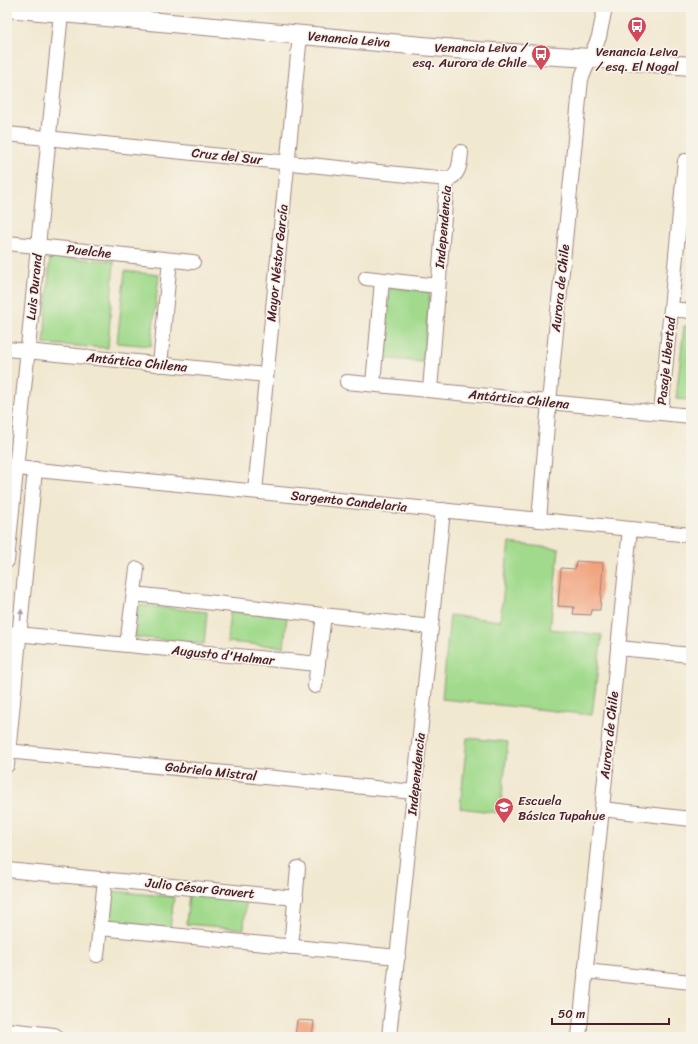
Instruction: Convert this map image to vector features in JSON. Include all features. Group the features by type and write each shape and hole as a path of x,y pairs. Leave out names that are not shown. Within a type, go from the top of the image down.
{"street":[{"name":"Aurora de Chile","path":"539,520 549,402 581,79 599,37 605,7"},
{"name":"Venancia Leiva","path":"7,8 27,8 61,13 118,12 300,35 477,51 691,66"},
{"name":"Luis Durand","path":"7,561 12,467 28,351 61,13"},
{"name":"Mayor Néstor García","path":"255,491 300,35"},
{"name":"Cruz del Sur","path":"7,134 447,179"},
{"name":"Independencia","path":"430,390 447,179 456,175 459,169 461,152"},
{"name":"Pasaje Libertad","path":"661,413 671,309 686,196 685,161"},
{"name":"Puelche","path":"7,243 193,262"},
{"path":"160,365 170,260"},
{"name":"Independencia","path":"366,278 438,286"},
{"path":"373,384 382,280"},
{"name":"Pasaje Libertad","path":"671,309 691,311"},
{"name":"Antártica Chilena","path":"7,349 266,375"},
{"name":"Antártica Chilena","path":"347,382 691,416"},
{"name":"Sargento Candelaria","path":"12,467 691,535"},
{"path":"7,765 13,634 35,469"},
{"name":"Independencia","path":"389,1037 442,510"},
{"name":"Aurora de Chile","path":"579,1037 630,529"},
{"path":"127,646 136,569"},
{"path":"134,594 431,627"},
{"path":"315,686 324,615"},
{"name":"Augusto d'Halmar","path":"13,634 318,664"},
{"path":"618,648 691,655"},
{"name":"Gabriela Mistral","path":"8,751 414,792"},
{"path":"602,810 691,819"},
{"path":"291,946 298,868"},
{"name":"Julio César Gravert","path":"7,870 296,898"},
{"path":"97,955 105,879"},
{"path":"100,928 398,957"},
{"path":"585,971 691,982"},
{"path":"7,1032 54,1037"}],"green space":[{"path":"50,257 114,261 108,348 44,344"},
{"path":"125,271 159,275 151,346 117,343"},
{"path":"390,287 430,292 423,362 382,358"},
{"path":"684,326 691,326 691,400 676,399"},
{"path":"509,543 559,549 550,629 602,635 592,715 442,699 450,615 500,621"},
{"path":"138,605 207,612 204,644 135,637"},
{"path":"230,612 287,616 284,647 227,642"},
{"path":"467,738 508,742 500,813 460,808"},
{"path":"111,891 174,897 170,928 109,921"},
{"path":"189,894 246,898 244,929 186,924"}],"building":[{"path":"576,561 603,563 600,610 592,610 591,615 573,614 574,607 558,606 561,568 575,569"},
{"path":"297,1020 314,1021 312,1037 295,1037"}],"place":[{"name":"Venancia Leiva / esq. El Nogal","path":"637,43"},
{"name":"Venancia Leiva / esq. Aurora de Chile","path":"541,71"},
{"name":"Escuela Básica Tupahue","path":"504,824"}]}
